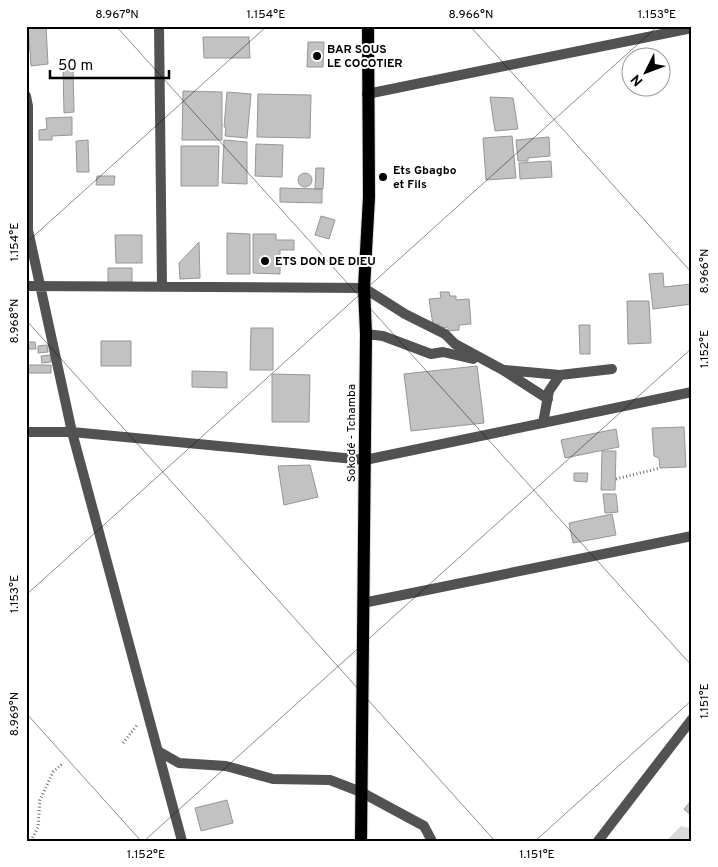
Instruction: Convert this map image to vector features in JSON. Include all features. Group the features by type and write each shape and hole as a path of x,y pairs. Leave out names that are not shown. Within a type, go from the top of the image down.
{"main road":[{"name":"Sokodé - Tchamba","path":"361,841 366,334 364,288 369,197 368,26"}],"street":[{"path":"158,26 162,287"},
{"path":"368,94 692,28"},
{"path":"26,96 28,106 28,230 72,432 182,841"},
{"path":"26,286 364,288 405,314 445,334 455,344 503,370 548,399"},
{"path":"366,334 383,336 431,354 443,352 469,357 503,370 560,375 612,369"},
{"path":"543,423 549,391 560,375"},
{"path":"26,432 72,432 364,460 692,392"},
{"path":"363,603 692,536"},
{"path":"598,841 692,719"},
{"path":"158,751 180,763 226,766 273,778 330,780 361,792 424,826 432,841"}],"path":[{"path":"616,479 660,468"},
{"path":"123,743 148,712"},
{"path":"31,841 38,827 40,800 53,772 62,764"}],"shaded area":[{"path":"681,826 692,829 692,841 666,841"}],"building":[{"path":"28,26 46,26 48,64 31,66"},
{"path":"203,37 249,37 250,58 204,58"},
{"path":"308,42 324,42 323,67 307,67"},
{"path":"63,67 73,67 74,112 64,113"},
{"path":"183,91 222,92 222,140 182,140"},
{"path":"227,92 251,94 247,138 225,136"},
{"path":"258,94 311,95 310,138 257,137"},
{"path":"490,97 513,98 518,129 495,131"},
{"path":"72,117 72,135 52,136 52,140 39,140 39,130 47,129 46,118"},
{"path":"512,136 516,178 486,180 483,138"},
{"path":"549,137 550,156 528,158 528,161 518,161 516,140"},
{"path":"88,140 89,172 77,172 76,141"},
{"path":"224,140 247,142 247,184 222,183"},
{"path":"256,144 283,145 282,177 255,176"},
{"path":"181,146 219,146 218,186 181,186"},
{"path":"551,161 552,177 520,179 519,163"},
{"path":"316,168 324,168 323,189 315,189"},
{"path":"305,173 310,175 312,180 310,185 305,187 300,185 298,180 300,175"},
{"path":"97,176 115,176 114,185 96,185"},
{"path":"280,188 322,189 322,203 280,202"},
{"path":"321,216 335,220 329,239 315,235"},
{"path":"227,233 250,234 250,274 227,274"},
{"path":"253,234 276,234 276,240 294,240 294,250 280,250 280,274 253,273"},
{"path":"115,235 142,235 142,263 116,263"},
{"path":"199,242 200,278 180,279 179,263"},
{"path":"108,268 132,268 132,282 108,282"},
{"path":"663,273 664,287 692,284 692,304 653,309 649,274"},
{"path":"440,292 449,292 450,296 456,296 456,300 469,299 471,324 459,325 459,330 448,331 448,327 439,328 439,324 433,325 429,299 441,298"},
{"path":"627,301 649,301 651,343 628,344"},
{"path":"579,325 590,325 590,354 580,354"},
{"path":"251,328 273,328 273,370 250,370"},
{"path":"101,341 131,341 131,366 101,366"},
{"path":"28,342 35,342 36,349 29,349"},
{"path":"47,345 48,352 38,353 38,346"},
{"path":"51,355 51,362 42,363 41,356"},
{"path":"26,365 51,365 51,373 26,373"},
{"path":"477,366 484,423 411,431 404,374"},
{"path":"192,371 227,372 227,388 192,387"},
{"path":"272,374 310,375 309,422 272,422"},
{"path":"684,427 686,467 660,468 659,458 654,456 652,428"},
{"path":"616,429 619,447 565,458 561,440"},
{"path":"602,451 616,451 615,490 601,490"},
{"path":"310,465 318,497 284,505 278,466"},
{"path":"574,473 588,473 587,482 574,481"},
{"path":"603,494 616,494 618,512 605,513"},
{"path":"612,514 616,535 573,543 569,523"},
{"path":"227,800 233,823 201,831 195,808"},
{"path":"692,800 692,816 684,809"}],"place":[{"name":"BAR SOUS LE COCOTIER","path":"317,56"},
{"name":"Ets Gbagbo et Fils","path":"383,177"},
{"name":"ETS DON DE DIEU","path":"265,261"}]}
